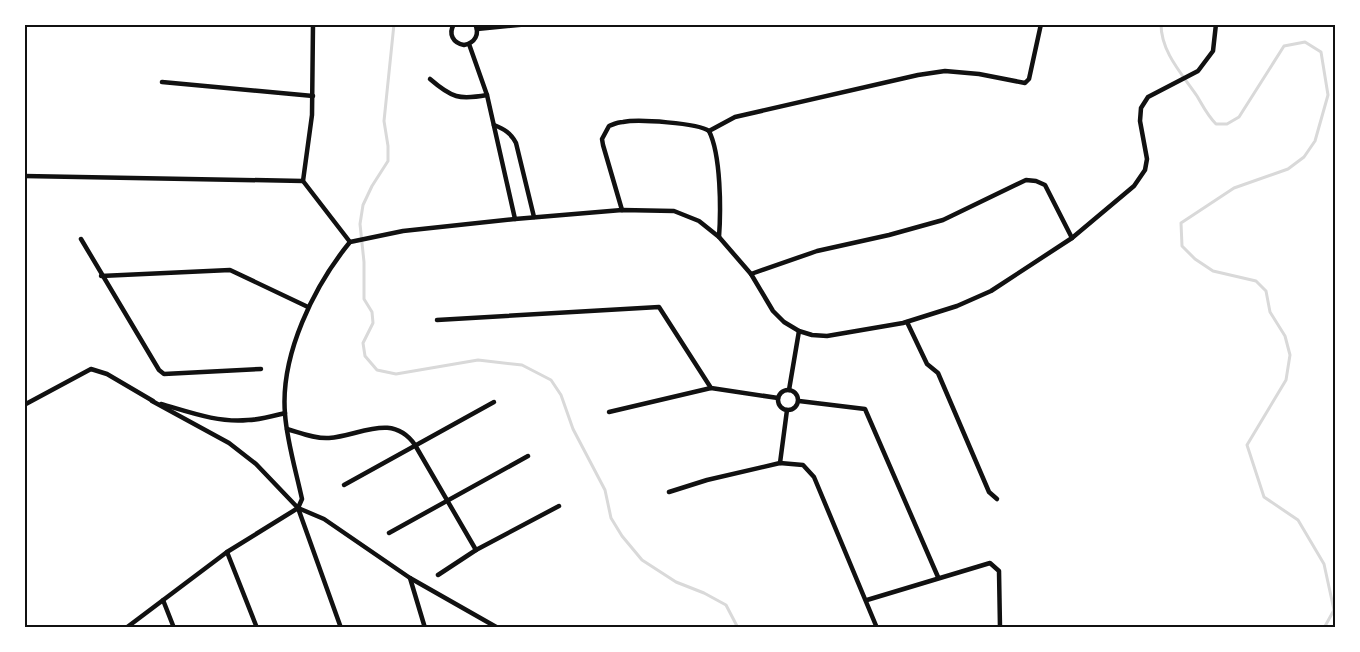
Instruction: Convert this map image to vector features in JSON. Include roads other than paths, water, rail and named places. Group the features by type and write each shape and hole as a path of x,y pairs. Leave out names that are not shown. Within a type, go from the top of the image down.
{"street":[{"path":"313,24 314,96 303,181 350,242"},
{"path":"453,24 451,29 453,38 460,44 469,44 476,38 476,27 529,24"},
{"path":"619,24 632,24"},
{"path":"621,210 602,139 609,126 625,121 696,126 709,131 735,117 918,75 945,71 979,74 1024,83 1029,79 1041,24"},
{"path":"126,628 227,552 298,508 302,499 287,429 285,384 297,336 308,307 324,275 350,242 403,231 534,217 621,210 674,211 687,214 719,237 751,274 773,311 784,322 799,331 827,336 907,322 957,306 991,291 1072,238 1134,186 1145,170 1147,159 1140,121 1141,108 1148,97 1198,71 1213,51 1216,24"},
{"path":"469,44 487,95 515,219"},
{"path":"430,80 446,93 460,99 487,95"},
{"path":"162,82 314,96"},
{"path":"494,125 513,136 534,217"},
{"path":"709,131 715,150 720,214 719,237"},
{"path":"24,176 303,181"},
{"path":"751,274 817,250 889,235 943,220 1026,180 1045,185 1072,238"},
{"path":"81,239 159,370 164,374 261,369"},
{"path":"102,276 230,270 308,307"},
{"path":"437,320 659,308 711,388"},
{"path":"907,322 927,364 938,373 989,492 997,499"},
{"path":"789,390 799,331"},
{"path":"24,405 91,369 107,374 229,443 256,464 298,508 324,519 410,578 498,628"},
{"path":"609,412 711,388 778,398"},
{"path":"789,390 780,393 779,405 787,410 793,409 799,401"},
{"path":"789,390 797,395 799,401"},
{"path":"152,401 212,418 231,420 248,420 285,413"},
{"path":"799,401 865,410 938,577"},
{"path":"344,485 494,402"},
{"path":"780,463 787,410"},
{"path":"287,429 320,438 332,438 369,428 392,429 409,436 448,498 476,550"},
{"path":"389,532 528,456"},
{"path":"669,492 707,480 780,463 803,465 814,477 877,628"},
{"path":"438,574 476,550 559,506"},
{"path":"298,508 342,628"},
{"path":"227,552 257,628"},
{"path":"867,600 990,563 999,571 1000,628"},
{"path":"410,578 425,628"},
{"path":"163,600 174,628"}],"waterway":[{"path":"394,24 384,121 388,161 363,205 360,224 364,262 364,299 372,312 373,323 363,343 365,356 377,370 396,374 478,360 522,365 551,380 561,395 573,429 605,490 611,518 622,536 642,560 676,582 726,605 738,628"},
{"path":"1161,24 1168,53 1216,124 1227,124 1239,117 1284,46 1305,42 1321,52 1328,95 1315,141 1304,157 1288,169 1234,188 1181,223 1182,246 1195,259 1213,271 1256,281 1266,291 1270,312 1285,336 1290,355 1286,380 1247,445 1264,497 1298,520 1324,564 1334,610 1324,628"}]}
